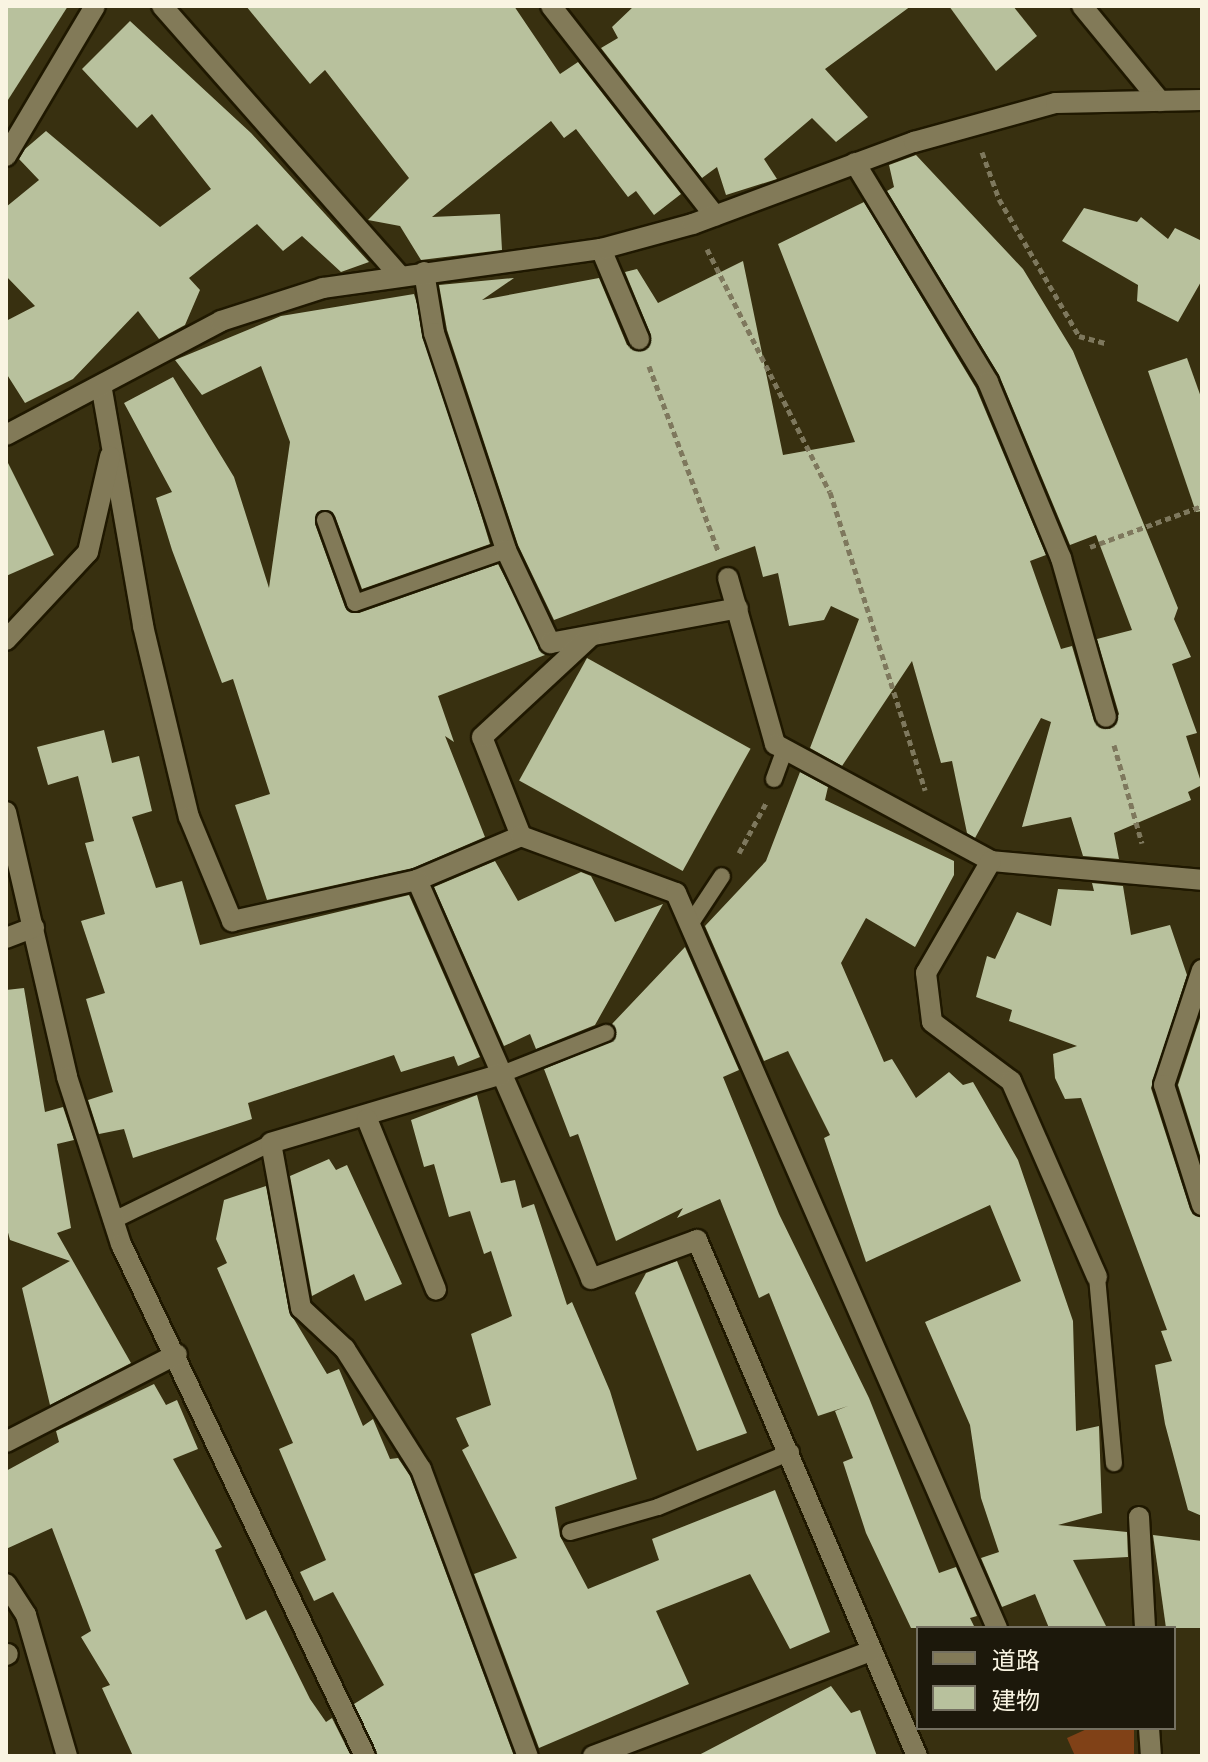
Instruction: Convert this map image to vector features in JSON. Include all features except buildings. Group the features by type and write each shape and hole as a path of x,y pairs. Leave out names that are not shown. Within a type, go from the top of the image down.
{"street":[{"path":"6,156 95,6"},
{"path":"162,6 399,275"},
{"path":"1082,6 1160,101"},
{"path":"556,7 715,216"},
{"path":"6,435 102,390 221,321 323,288 601,249 693,224 855,163 1056,103 1202,100"},
{"path":"855,163 988,382 1061,558 1106,717"},
{"path":"601,249 639,339"},
{"path":"424,272 434,333 506,550 550,643 738,608"},
{"path":"102,390 111,453 189,817 232,921 417,880 521,836 676,893 996,1626"},
{"path":"6,640 88,552 111,453"},
{"path":"728,578 775,744 991,861 1202,880"},
{"path":"521,836 482,737 591,636"},
{"path":"6,812 71,1091 112,1221 365,1756"},
{"path":"991,861 926,973 932,1022 1011,1081 1097,1277"},
{"path":"417,880 591,1279 697,1240 791,1452 871,1651 912,1727 917,1756"},
{"path":"6,938 34,927"},
{"path":"1202,970 1164,1085 1202,1205"},
{"path":"502,1074 367,1119 271,1143 301,1308 345,1349 421,1469 528,1756"},
{"path":"367,1119 436,1290"},
{"path":"6,1442 177,1354"},
{"path":"1139,1517 1145,1626"},
{"path":"6,1584 26,1615 67,1756"},
{"path":"593,1756 871,1651"},
{"path":"1149,1730 1151,1756"}],"lane":[{"path":"325,520 355,603 506,550"},
{"path":"774,779 785,749"},
{"path":"691,923 722,876"},
{"path":"502,1074 606,1033"},
{"path":"112,1221 271,1143"},
{"path":"1097,1277 1114,1463"},
{"path":"570,1532 658,1507 791,1452"}],"path":[{"path":"972,126 999,199 1079,336 1105,343"},
{"path":"693,224 784,389 830,492 922,774 928,827"},
{"path":"639,339 728,578"},
{"path":"1061,558 1202,506"},
{"path":"1106,717 1151,877"},
{"path":"722,876 760,825 774,779"}],"shaded area":[{"path":"1085,1730 1134,1730 1134,1756 1075,1756 1067,1738"}]}
